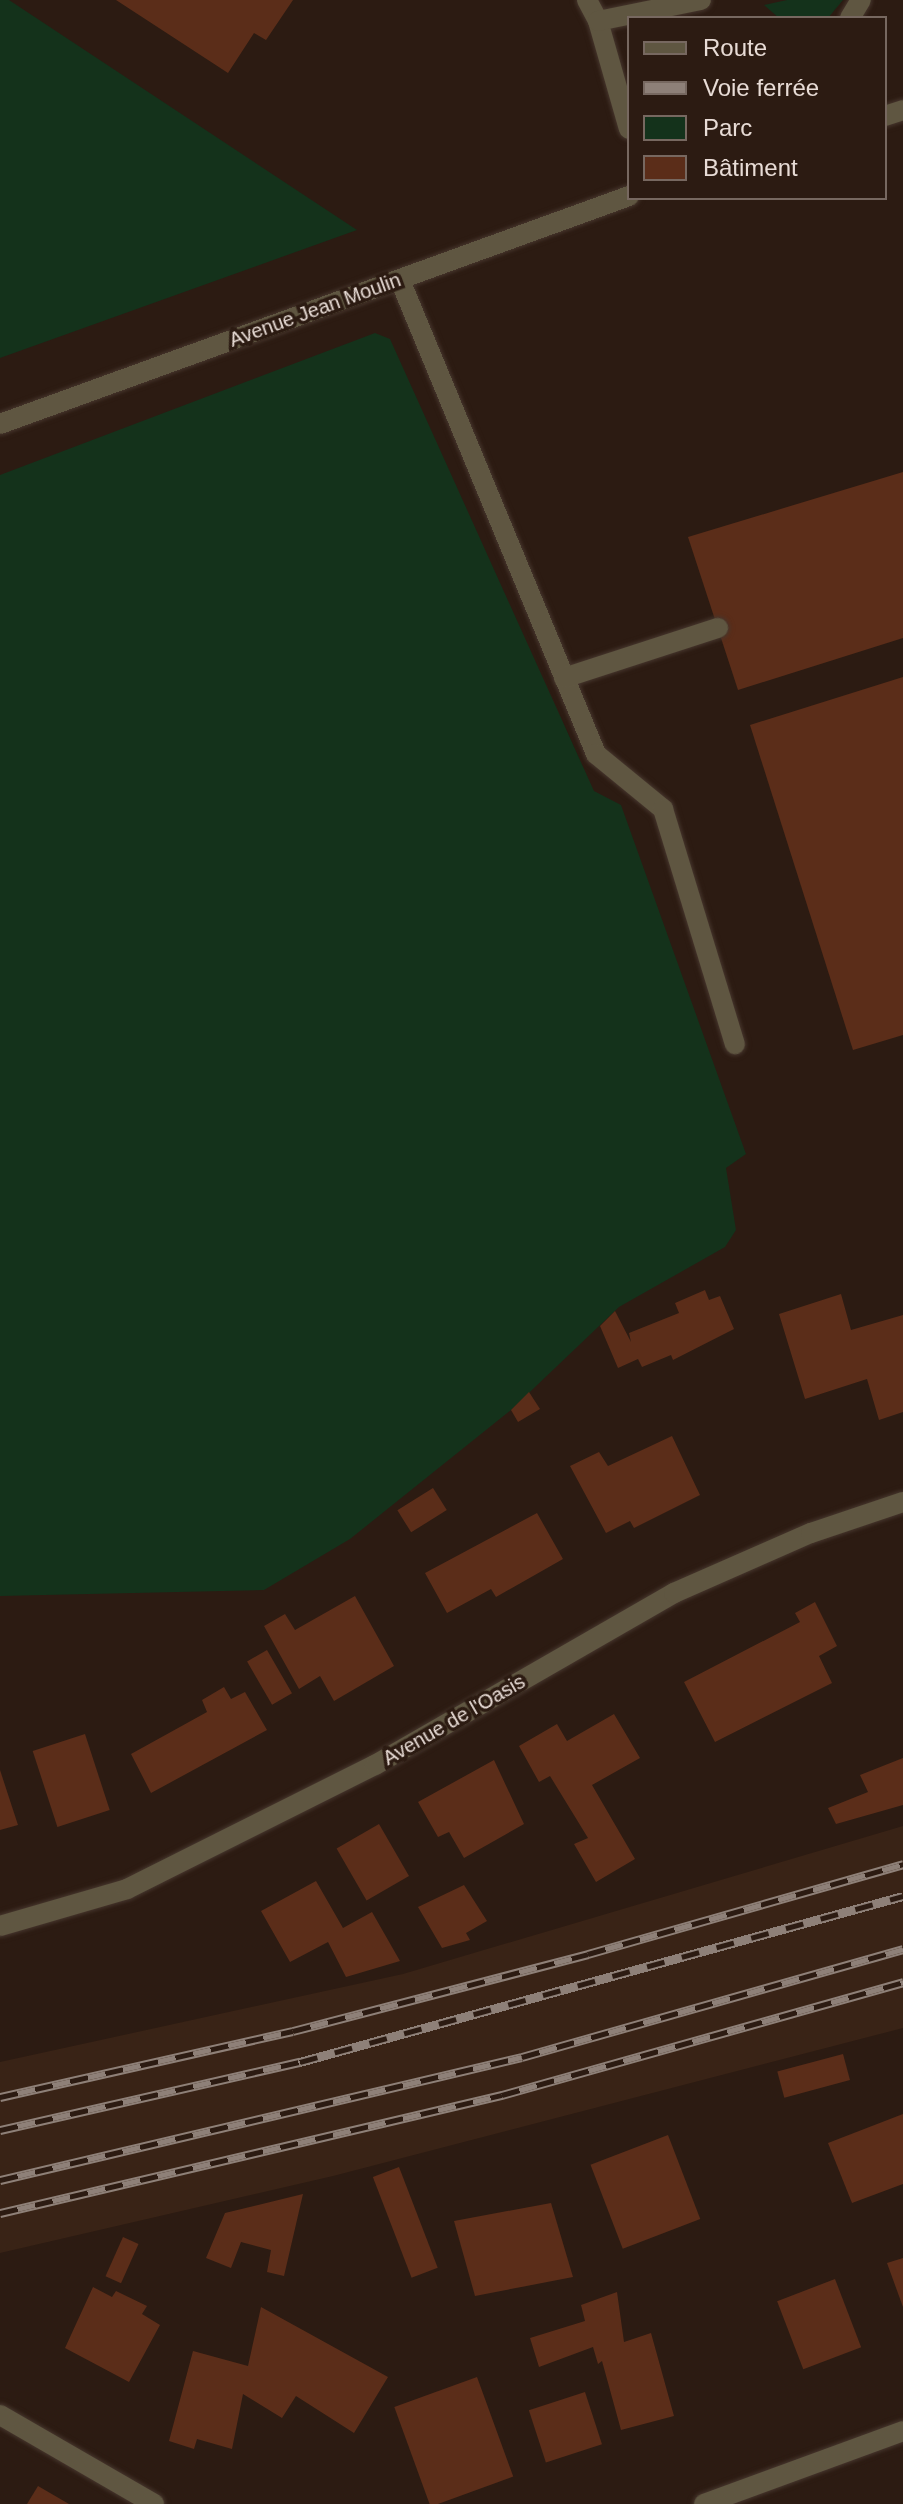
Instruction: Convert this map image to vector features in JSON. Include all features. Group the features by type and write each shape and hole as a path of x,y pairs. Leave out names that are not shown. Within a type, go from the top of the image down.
{"street":[{"path":"587,0 598,21 627,122"},
{"path":"598,21 701,0"},
{"name":"Avenue Jean Moulin","path":"0,424 627,197"},
{"path":"400,280 596,754 663,809 735,1044"},
{"path":"564,678 718,628"},
{"name":"Avenue de l'Oasis","path":"0,1926 127,1889 375,1765 674,1593 811,1533 903,1502"},
{"path":"0,2415 154,2504"},
{"path":"704,2504 903,2431"}],"shaded area":[{"path":"903,1826 903,2028 333,2176 0,2253 0,2062 403,1974"}],"green space":[{"path":"0,0 9,0 357,230 0,358"},
{"path":"787,0 843,0 830,16 777,16 764,5"},
{"path":"375,333 390,339 594,791 621,805 746,1154 726,1168 736,1230 725,1247 619,1307 511,1410 350,1539 264,1590 0,1596 0,475"}],"building":[{"path":"116,0 293,0 266,40 254,33 228,73"},
{"path":"903,472 903,638 738,690 688,537"},
{"path":"903,677 903,1035 853,1050 750,725"},
{"path":"705,1290 709,1300 720,1296 734,1329 673,1360 671,1355 642,1367 638,1359 618,1368 600,1326 615,1311 631,1342 629,1333 679,1313 675,1303"},
{"path":"841,1294 851,1330 903,1315 903,1412 879,1420 867,1379 805,1399 779,1314"},
{"path":"529,1392 540,1409 518,1422 511,1410"},
{"path":"672,1436 700,1495 634,1528 630,1521 606,1533 570,1466 599,1452 608,1466"},
{"path":"433,1488 447,1510 411,1532 397,1510"},
{"path":"537,1513 563,1559 496,1597 491,1589 447,1613 425,1573"},
{"path":"355,1596 394,1666 334,1701 320,1676 299,1689 264,1626 285,1614 295,1630"},
{"path":"815,1602 837,1646 819,1656 832,1683 715,1742 684,1682 800,1622 795,1613"},
{"path":"267,1650 292,1693 272,1705 247,1662"},
{"path":"224,1687 231,1699 245,1692 267,1730 151,1793 131,1754 207,1712 202,1700"},
{"path":"614,1714 640,1758 592,1785 635,1859 596,1882 574,1844 588,1838 550,1776 539,1782 519,1746 557,1724 567,1741"},
{"path":"85,1734 110,1810 57,1827 33,1751"},
{"path":"903,1758 903,1805 836,1824 828,1808 868,1792 860,1775"},
{"path":"494,1760 524,1824 464,1858 449,1832 438,1837 418,1802"},
{"path":"0,1770 18,1825 0,1830"},
{"path":"379,1824 409,1876 367,1900 337,1848"},
{"path":"316,1881 343,1928 372,1912 400,1961 346,1977 328,1942 290,1962 261,1911"},
{"path":"464,1885 487,1921 466,1933 470,1940 442,1948 418,1907"},
{"path":"843,2054 850,2080 784,2098 777,2072"},
{"path":"903,2114 903,2184 852,2203 828,2143"},
{"path":"668,2135 700,2219 623,2249 591,2165"},
{"path":"399,2167 438,2268 412,2278 373,2177"},
{"path":"303,2194 284,2276 267,2272 271,2250 241,2242 231,2268 206,2258 225,2213"},
{"path":"551,2203 573,2277 475,2296 454,2221"},
{"path":"123,2237 139,2244 121,2283 106,2276"},
{"path":"903,2258 903,2307 887,2263"},
{"path":"835,2279 861,2347 803,2369 777,2301"},
{"path":"93,2287 112,2297 116,2291 147,2306 142,2314 160,2325 129,2382 65,2348"},
{"path":"617,2292 624,2342 651,2333 674,2416 621,2430 602,2361 598,2364 593,2347 539,2367 530,2338 585,2321 581,2305"},
{"path":"261,2307 388,2377 354,2433 296,2396 282,2418 243,2394 232,2449 197,2439 194,2449 169,2441 193,2351 248,2366"},
{"path":"477,2377 513,2477 438,2504 430,2504 394,2407"},
{"path":"585,2392 602,2444 546,2463 529,2410"},
{"path":"38,2486 69,2504 27,2504"}],"railway":[{"path":"0,2097 293,2031 588,1954 903,1864"},
{"path":"0,2130 300,2062 903,1896"},
{"path":"0,2180 522,2057 903,1949"},
{"path":"0,2213 502,2095 903,1982"}]}
